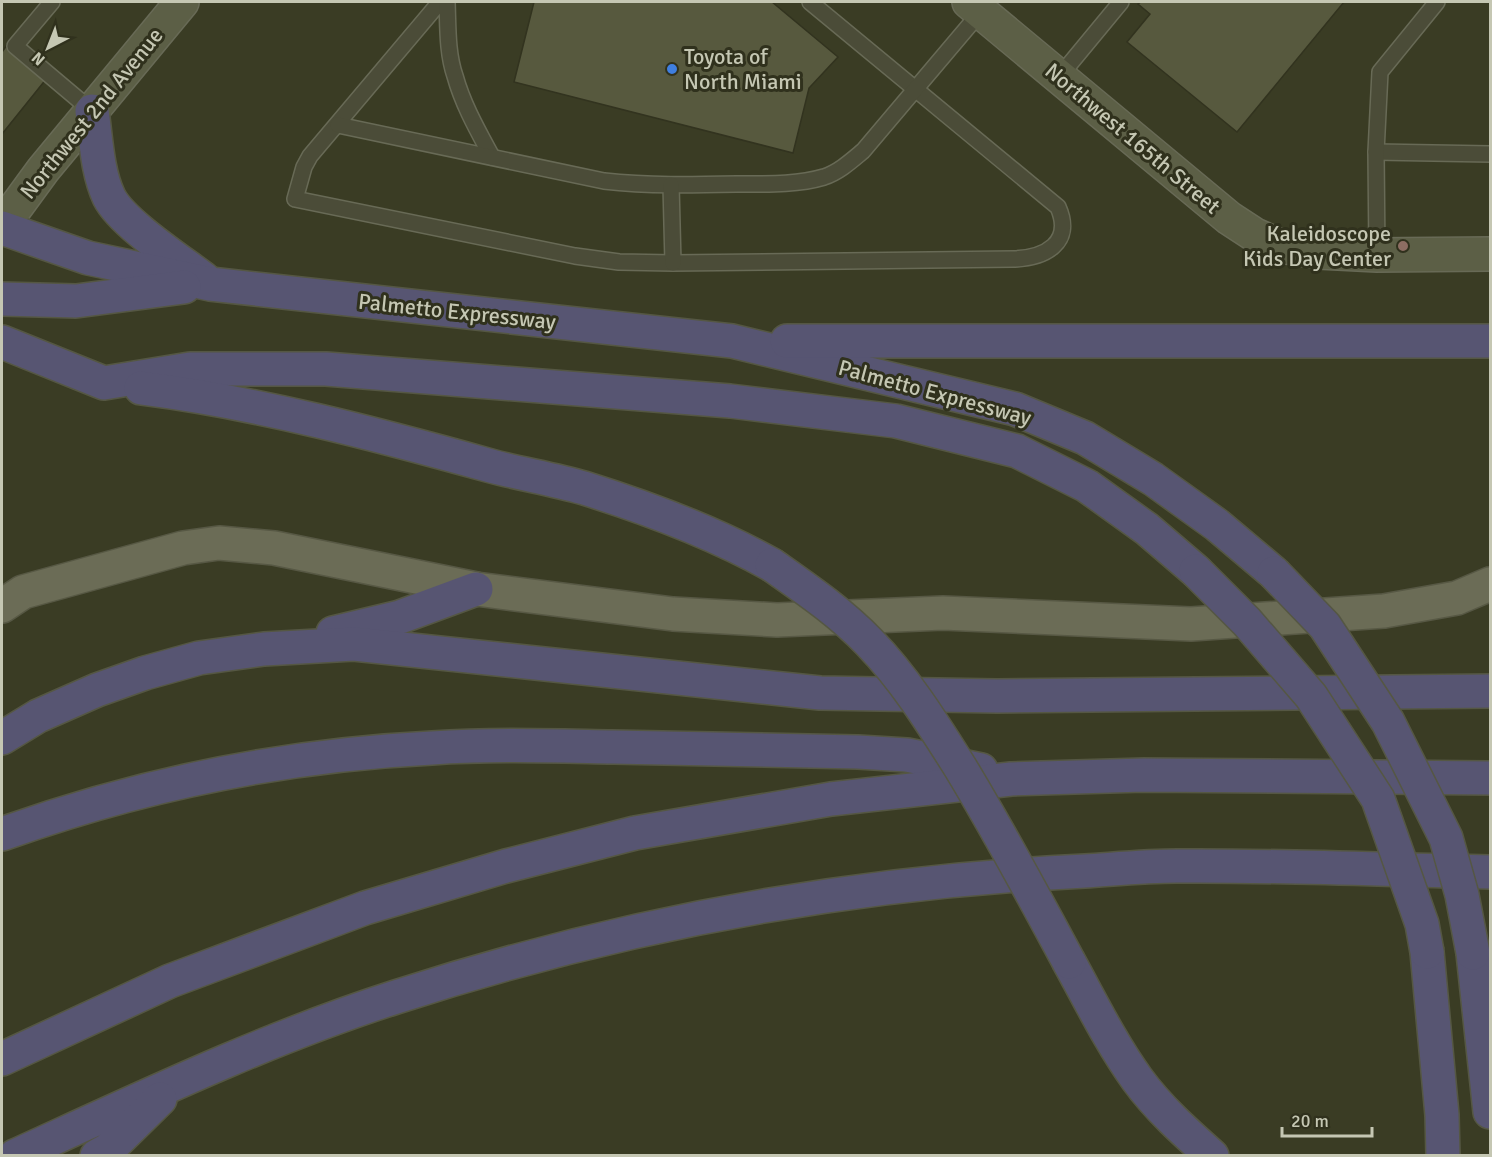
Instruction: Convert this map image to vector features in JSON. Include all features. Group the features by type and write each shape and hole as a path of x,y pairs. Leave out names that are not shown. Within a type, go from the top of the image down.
{"highway":[{"path":"92,111 103,181 110,199 127,220 210,284"},
{"name":"Palmetto Expressway","path":"2,227 88,258 210,284 732,341 1015,409 1086,438 1162,486 1216,525 1274,573 1325,626 1388,722 1446,838 1462,895 1473,953 1491,1112"},
{"path":"2,299 76,301 210,284"},
{"path":"732,341 1491,341"},
{"path":"2,342 104,383 205,396 398,440 582,488 662,514 772,565 833,609 869,642 903,682 940,736 993,822 1118,1052 1138,1082 1179,1127 1212,1155"},
{"name":"Palmetto Expressway","path":"104,383 190,369 326,369 730,400 896,421 1017,451 1087,486 1147,529 1196,571 1247,622 1311,696 1378,799 1422,924 1427,952 1442,1115 1443,1155"},
{"path":"264,649 400,617 476,589"},
{"path":"2,738 38,716 97,690 145,673 199,658 264,649 354,644 820,693 997,696 1491,691"},
{"path":"9,831 103,802 232,772 346,756 433,748 519,746 858,752 907,755 1022,779"},
{"path":"2,1059 199,969 365,908 506,866 635,833 796,804 916,788 1022,779 1144,775 1491,778"},
{"path":"15,1155 178,1082 283,1038 364,1008 506,964 683,922 853,891 1020,874 1176,866 1491,872"},
{"path":"97,1155 108,1150 178,1082"}],"main road":[{"path":"2,606 23,592 183,549 219,543 274,548 476,589 673,614 777,620 943,613 1191,624 1383,611 1458,598 1491,584"}],"street":[{"name":"Northwest 2nd Avenue","path":"2,227 43,170 182,2"},
{"name":"Northwest 165th Street","path":"980,5 1059,76 1229,218 1255,235 1280,246 1319,252 1377,255 1491,254"}],"lane":[{"path":"52,2 15,46 92,111"},
{"path":"440,2 339,125 310,156 304,167 295,198 574,256 619,261 674,263 1013,260 1038,256 1059,240 1063,230 1058,207 810,2"},
{"path":"447,2 454,75 461,95 492,157"},
{"path":"1059,76 1120,2"},
{"path":"1377,255 1380,72 1437,2"},
{"path":"339,125 604,181 640,185 802,182 825,176 844,167 862,151 916,88 980,5"},
{"path":"1377,152 1491,154"},
{"path":"671,185 674,263"}],"building":[{"name":"Toyota of North Miami","path":"534,2 772,2 838,57 809,88 793,153 514,82"},
{"path":"1141,2 1344,2 1237,132 1127,42 1150,14 1138,4"},
{"path":"7,45 47,78 2,134 2,52"}],"place":[{"name":"Toyota of North Miami","path":"672,69"},
{"name":"Kaleidoscope Kids Day Center","path":"1403,246"}]}
